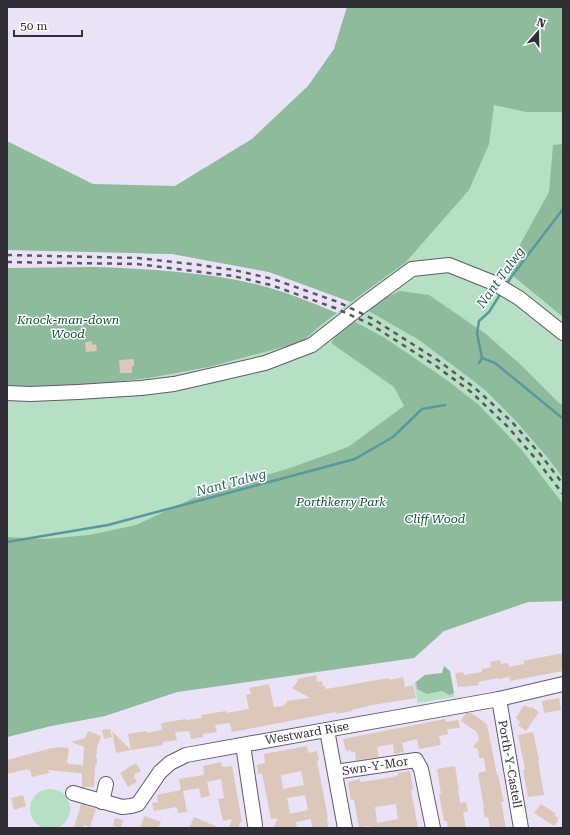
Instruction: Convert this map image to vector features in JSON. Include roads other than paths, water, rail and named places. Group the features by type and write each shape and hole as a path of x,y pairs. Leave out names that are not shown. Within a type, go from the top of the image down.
{"street":[{"path":"7,393 30,394 141,388 174,384 265,363 312,345 412,269 449,265 504,288 520,298 563,333"},
{"name":"Westward Rise","path":"73,793 122,807 131,806 138,804 160,772 170,763 186,755 499,699 563,684"},
{"name":"Porth-Y-Castell","path":"499,699 521,828"},
{"path":"327,730 345,828"},
{"path":"243,745 255,825"},
{"name":"Swn-Y-Mor","path":"335,772 416,760 421,769 433,828"},
{"path":"102,802 106,784"}],"waterway":[{"name":"Nant Talwg","path":"506,285 563,209"},
{"name":"Nant Talwg","path":"479,363 482,358 477,333 479,321 489,312 501,293"},
{"path":"482,358 495,363 563,418"},
{"name":"Nant Talwg","path":"7,542 108,525 355,459 393,437 422,409 445,405"}],"railway":[{"path":"7,255 138,258 200,265 234,270 273,279 338,302 373,319 439,361 475,388 512,422 540,454 563,484"},
{"path":"7,262 137,264 233,276 271,285 335,308 370,324 436,366 471,392 507,426 535,458 563,494"}],"park label":[{"name":"Knock-man-down Wood","path":"68,327"},
{"name":"Porthkerry Park","path":"341,502"},
{"name":"Cliff Wood","path":"435,519"}]}
